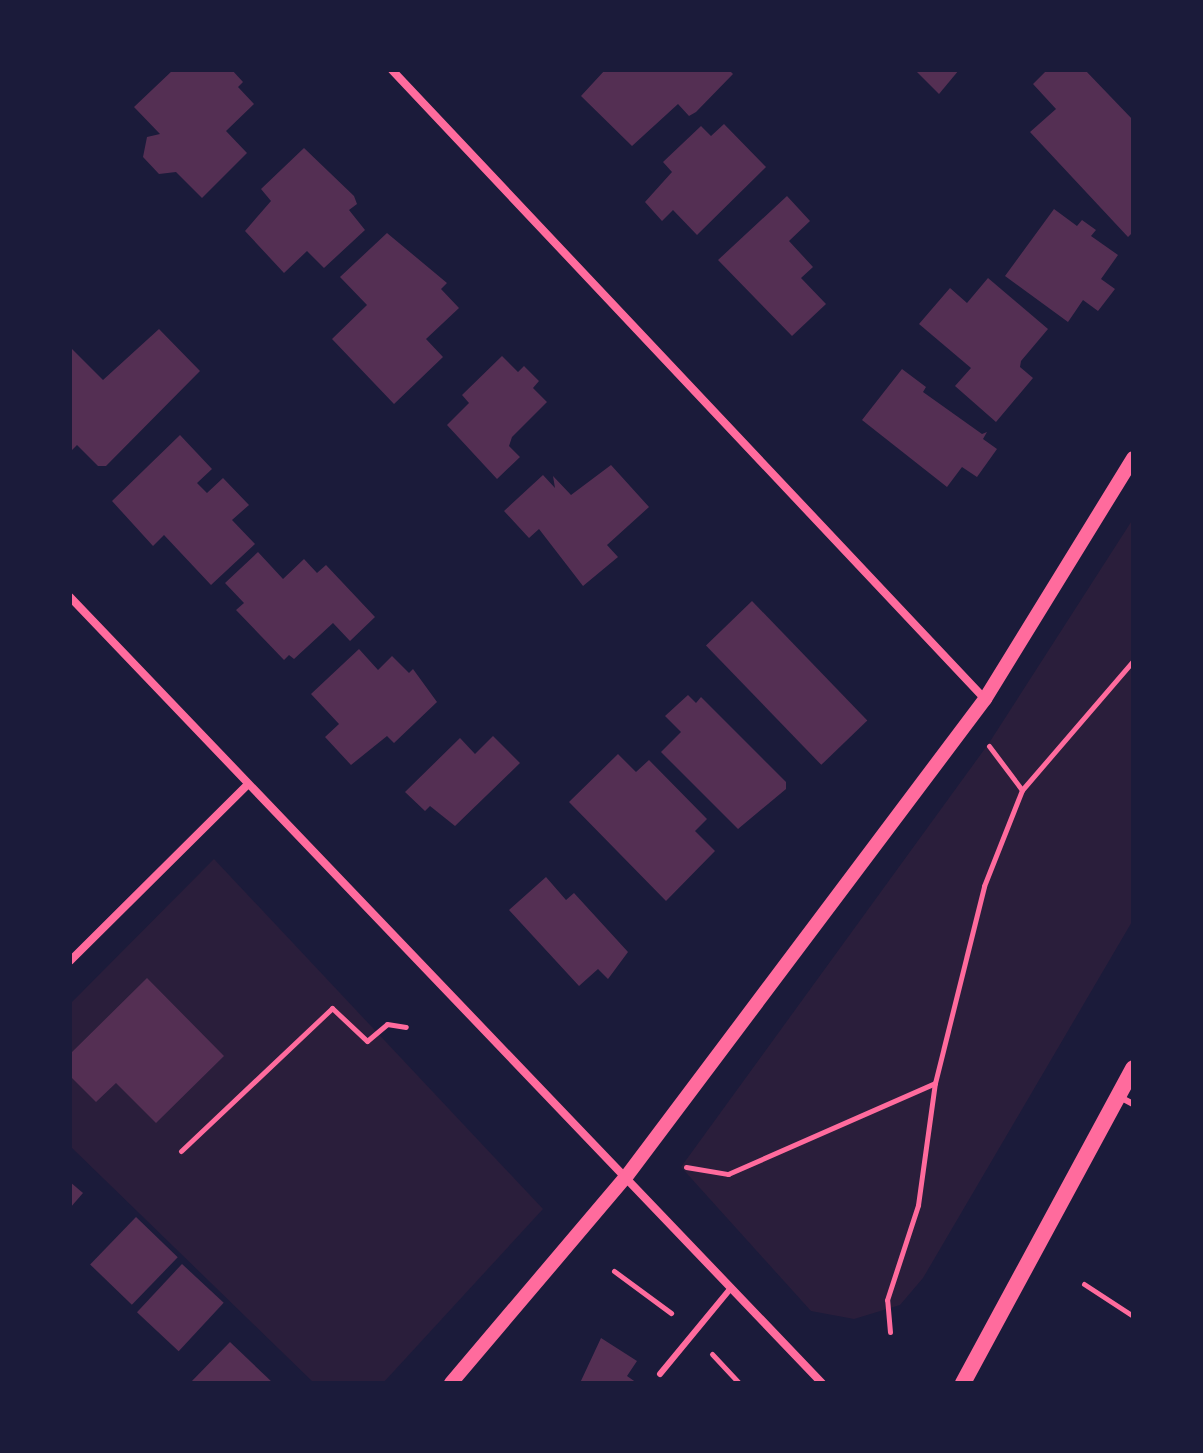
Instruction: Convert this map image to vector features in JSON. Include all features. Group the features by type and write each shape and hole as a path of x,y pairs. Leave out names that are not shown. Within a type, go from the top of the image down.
{"main road":[{"path":"963,1383 1125,1100 1133,1068"}],"street":[{"path":"392,70 985,699"},
{"path":"451,1383 626,1177 985,699 1133,458"},
{"path":"70,597 822,1383"},
{"path":"70,961 248,784"}],"lane":[{"path":"660,1374 731,1288"}],"path":[{"path":"890,1332 887,1300 918,1205 935,1083 984,886 1022,790 1133,661"},
{"path":"969,719 1022,790"},
{"path":"181,1151 332,1008 367,1041 387,1024 406,1027"},
{"path":"686,1167 728,1174 935,1083"},
{"path":"1084,1284 1133,1316"}],"shaded area":[{"path":"1133,519 1133,920 923,1278 900,1305 854,1319 811,1311 681,1167 989,743"},
{"path":"214,859 543,1209 383,1383 314,1383 70,1146 70,1004"}],"building":[{"path":"173,70 232,70 243,82 238,87 254,104 226,131 247,153 202,198 176,172 159,174 143,157 147,137 160,134 134,107"},
{"path":"605,70 729,70 733,74 696,112 689,116 678,104 632,146 581,96"},
{"path":"915,70 959,70 939,94"},
{"path":"1047,70 1085,70 1133,120 1133,232 1128,237 1030,132 1056,109 1033,84"},
{"path":"724,124 766,167 697,235 673,210 662,221 645,202 672,172 663,162 701,126 711,136"},
{"path":"304,148 354,196 357,204 349,210 365,230 324,268 307,251 284,273 245,231 271,201 261,189"},
{"path":"787,196 810,221 789,241 813,267 801,278 826,304 792,336 718,260"},
{"path":"1054,209 1077,226 1082,220 1096,230 1091,236 1118,255 1101,279 1115,289 1098,311 1083,300 1068,322 1005,276"},
{"path":"387,233 447,283 441,289 459,308 426,339 443,357 394,404 332,339 367,305 340,277"},
{"path":"988,278 1048,329 1021,361 1020,367 1033,378 996,422 955,386 971,368 919,324 950,288 967,303"},
{"path":"159,329 200,371 106,466 98,466 77,445 70,452 70,347 103,380"},
{"path":"502,356 518,372 524,366 539,381 533,388 547,402 512,437 509,446 520,457 497,479 447,425 469,403 462,395"},
{"path":"902,369 926,387 923,392 982,434 987,432 983,439 997,449 977,477 962,467 947,487 862,420"},
{"path":"180,435 212,469 197,483 207,493 223,478 249,505 232,520 255,544 211,585 164,535 153,546 112,501"},
{"path":"611,465 649,507 607,545 618,557 583,586 539,529 529,538 504,511 543,475 555,488 553,476 571,495"},
{"path":"258,552 283,579 304,559 317,573 326,565 375,617 350,641 333,623 294,659 289,655 284,660 236,610 244,603 225,583"},
{"path":"752,601 867,720 821,765 706,645"},
{"path":"359,649 378,670 392,656 409,673 413,669 437,702 394,743 387,736 351,765 325,737 339,724 311,694"},
{"path":"688,695 696,703 701,697 786,782 786,789 738,829 661,752 681,732 665,716"},
{"path":"493,736 520,763 455,826 430,806 425,811 405,792 460,738 475,754"},
{"path":"618,754 636,772 649,760 707,819 695,831 715,851 666,901 569,802"},
{"path":"546,877 566,900 574,893 628,952 608,979 598,969 579,986 509,910"},
{"path":"147,978 224,1056 156,1123 116,1083 96,1102 70,1076 70,1054"},
{"path":"70,1182 83,1193 70,1208"},
{"path":"136,1217 178,1257 132,1305 90,1264"},
{"path":"182,1264 224,1303 179,1351 137,1312"},
{"path":"601,1338 637,1361 627,1376 637,1383 580,1383"},
{"path":"230,1342 273,1383 190,1383"}]}
